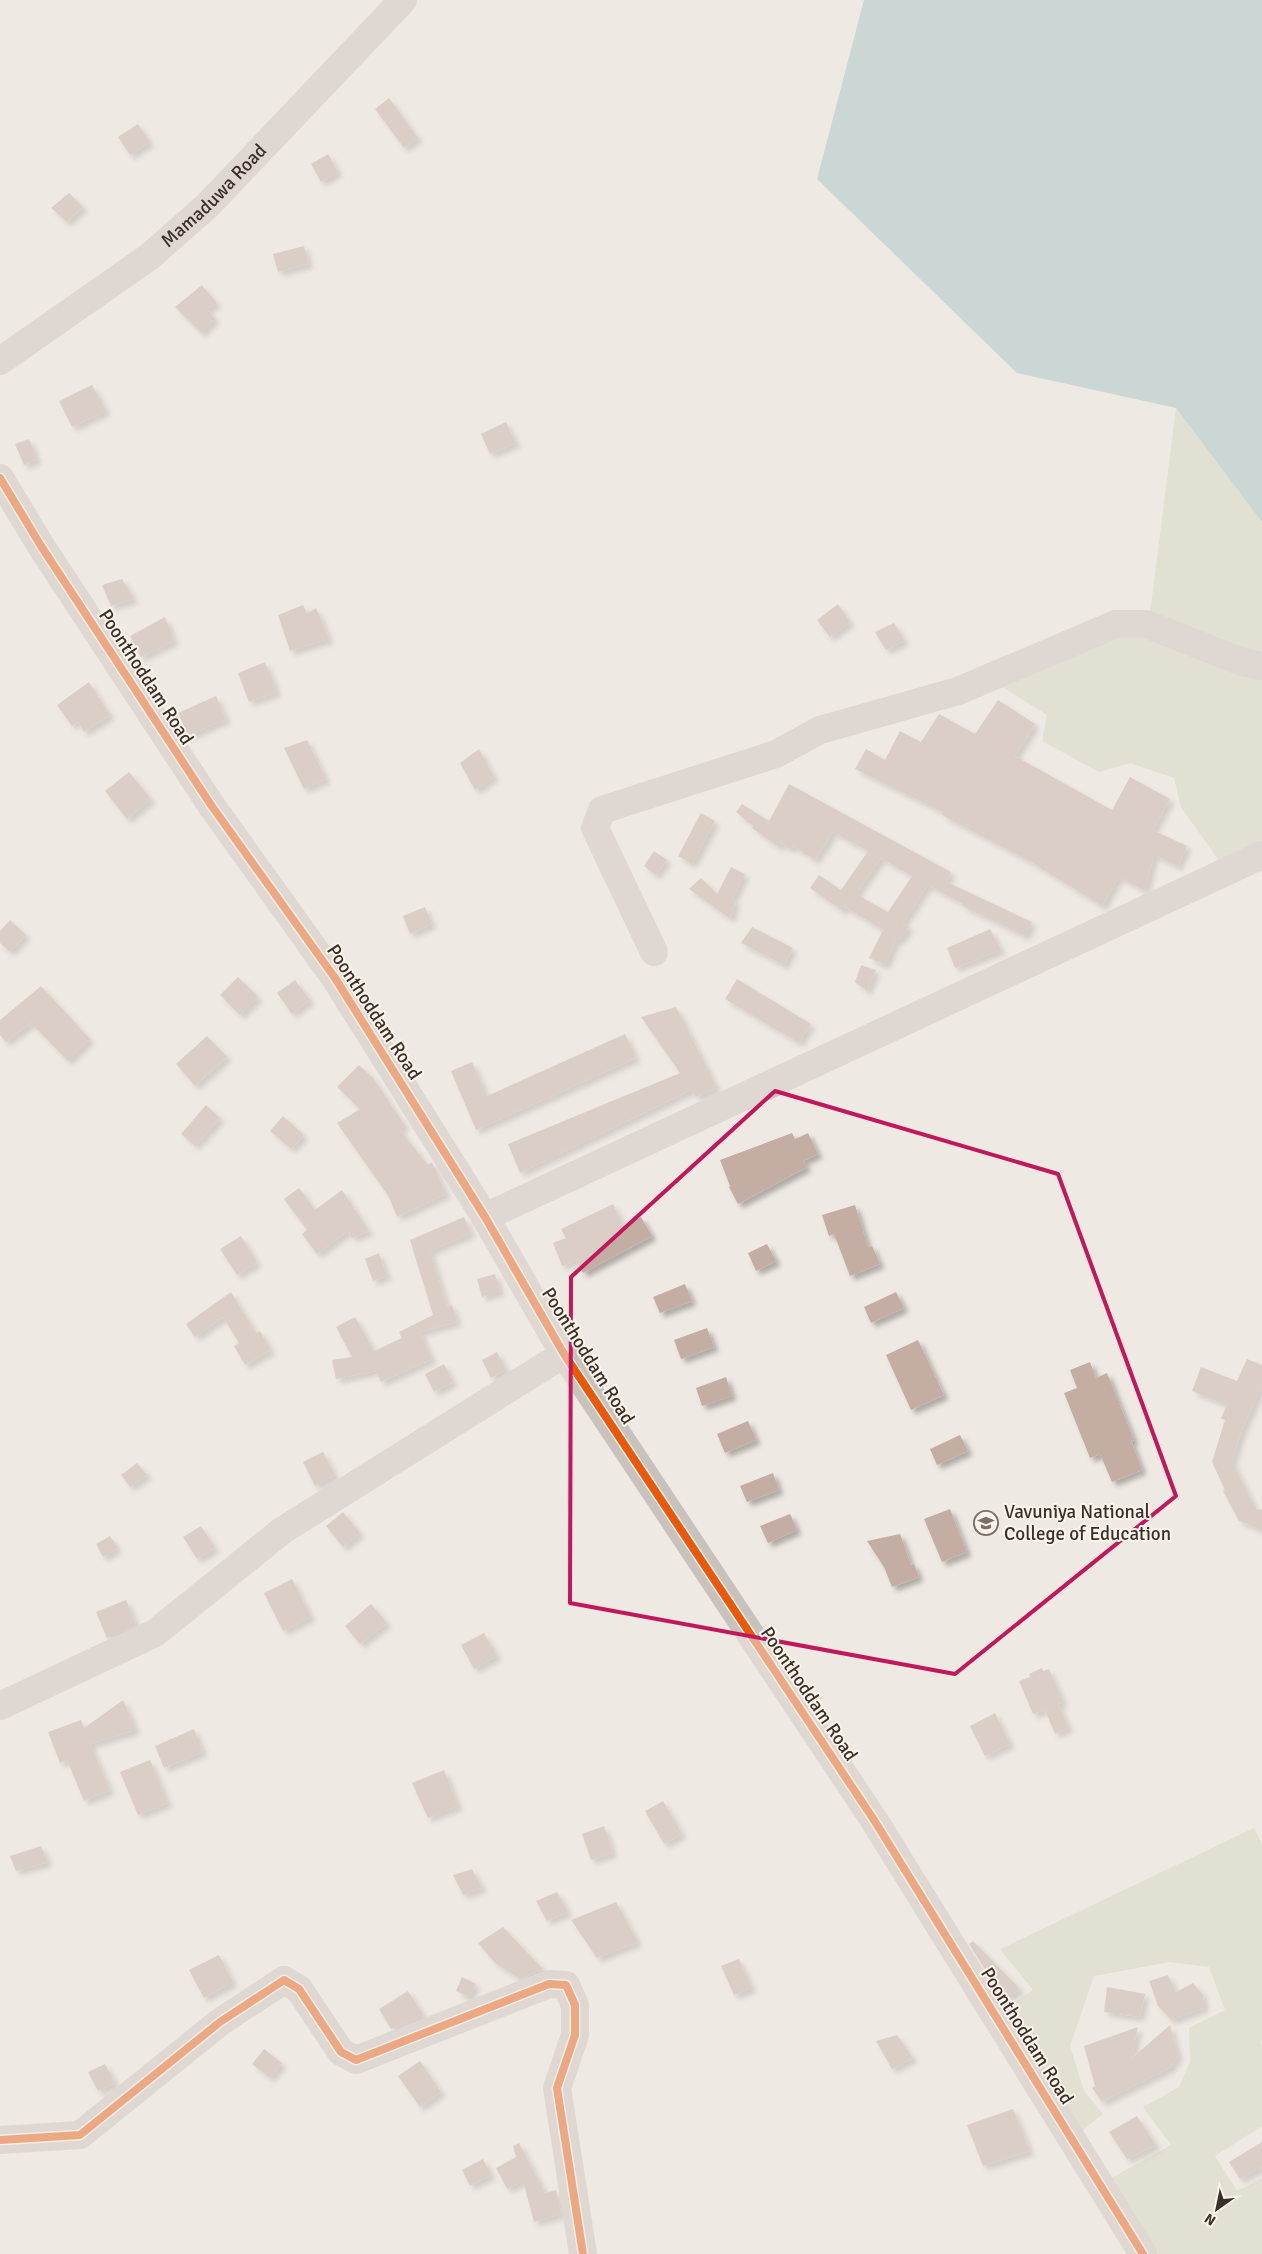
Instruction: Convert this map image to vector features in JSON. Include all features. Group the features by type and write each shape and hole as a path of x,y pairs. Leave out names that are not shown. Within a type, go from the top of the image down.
{"street":[{"name":"Mamaduwa Road","path":"0,361 149,257 208,205 403,0"},
{"name":"Poonthoddam Road","path":"0,478 41,546 211,805 335,978 485,1217 564,1354 874,1820 1143,2254"},
{"path":"654,952 595,828 602,810 776,754 820,730 958,691 1116,624 1146,624 1242,662 1262,666"},
{"path":"485,1217 1262,855"},
{"path":"0,1706 155,1633 283,1530 564,1354"},
{"path":"0,2140 80,2135 220,2022 284,1980 299,1989 341,2052 356,2060 549,1984 566,1985 575,2005 575,2035 557,2088 584,2254"}],"highlighted area":[{"path":"775,1091 1058,1174 1176,1496 955,1674 570,1603 571,1277"}],"green space":[{"path":"1176,408 1262,522 1262,657 1150,613"},
{"path":"1118,633 1145,635 1262,677 1262,846 1222,865 1181,807 1174,778 1130,763 1099,772 1042,741 1047,715 1001,686"},
{"path":"1254,1828 1262,1844 1262,2041 1260,2042 1262,2046 1262,2126 1215,2156 1237,2191 1262,2178 1262,2254 1153,2254 1106,2181 1171,2145 1143,2107 1179,2087 1190,2062 1189,2028 1225,2010 1209,1967 1170,1962 1094,1976 1070,2046 1084,2091 1103,2114 1079,2133 1002,2011 1033,1990 1000,1949"}],"water":[{"path":"864,0 1262,0 1262,522 1176,408 1017,373 817,179"}],"building":[{"path":"389,98 418,138 404,148 375,109"},
{"path":"138,124 150,142 130,155 118,137"},
{"path":"328,154 338,172 321,182 311,164"},
{"path":"69,193 83,207 67,222 51,208"},
{"path":"304,246 309,264 278,272 273,254"},
{"path":"202,285 217,303 207,309 215,319 201,333 175,307"},
{"path":"92,385 106,411 72,427 59,401"},
{"path":"506,422 516,443 490,454 481,434"},
{"path":"29,439 37,459 24,465 15,444"},
{"path":"122,579 134,599 111,606 102,585"},
{"path":"838,604 850,622 830,637 817,620"},
{"path":"303,605 307,614 316,608 329,639 290,651 278,615"},
{"path":"165,617 174,641 141,657 130,636"},
{"path":"894,623 905,641 886,650 875,632"},
{"path":"265,662 277,692 249,702 238,673"},
{"path":"89,682 110,715 84,732 78,722 72,726 57,705"},
{"path":"216,696 226,719 188,736 178,713"},
{"path":"998,700 1035,724 1015,756 1112,810 1130,777 1170,799 1153,830 1187,846 1178,866 1154,855 1145,891 1119,877 1102,906 1031,862 942,815 943,812 855,769 866,749 885,760 900,731 921,742 939,714 975,734"},
{"path":"307,740 326,779 304,789 284,748"},
{"path":"479,749 494,777 475,790 460,763"},
{"path":"129,772 151,799 127,819 105,791"},
{"path":"789,784 951,872 947,882 1032,922 1025,936 963,906 963,904 928,885 903,923 909,927 900,940 897,938 885,965 869,958 883,930 845,907 843,911 810,888 819,875 841,890 868,851 833,832 815,860 793,846 790,849 781,843 779,847 752,828 753,826 736,812 742,804 769,821","holes":["881,858 912,876 888,912 856,894"]},
{"path":"701,813 715,821 692,864 678,856"},
{"path":"654,851 667,860 656,875 644,866"},
{"path":"731,867 745,874 732,900 736,903 732,909 734,912 729,918 689,889 701,878 717,894"},
{"path":"425,907 432,924 410,934 403,916"},
{"path":"10,920 26,935 10,952 0,943 0,931"},
{"path":"752,927 793,948 784,965 741,943"},
{"path":"990,929 1001,950 955,968 947,948"},
{"path":"861,965 876,970 867,991 855,982"},
{"path":"238,977 258,997 240,1015 220,995"},
{"path":"737,979 811,1024 799,1043 725,999"},
{"path":"295,980 310,1000 292,1014 277,993"},
{"path":"41,986 90,1039 68,1061 31,1023 6,1042 0,1035 0,1020"},
{"path":"676,1007 717,1088 696,1097 691,1090 520,1173 508,1144 680,1073 641,1017"},
{"path":"625,1034 636,1058 476,1130 451,1071 472,1062 487,1096"},
{"path":"207,1036 227,1057 195,1086 176,1064"},
{"path":"359,1065 373,1078 405,1126 399,1129 428,1165 432,1162 446,1194 397,1217 389,1197 337,1123 360,1109 337,1087"},
{"path":"206,1105 220,1118 195,1146 181,1134"},
{"path":"283,1116 304,1135 291,1149 270,1131"},
{"path":"792,1133 795,1139 808,1133 818,1154 803,1161 807,1167 738,1204 729,1187 720,1160"},
{"path":"299,1188 315,1210 342,1190 369,1231 352,1238 348,1231 317,1254 302,1234 307,1230 284,1199"},
{"path":"613,1204 624,1226 641,1217 652,1236 583,1273 577,1260 562,1266 553,1243 566,1238 561,1229"},
{"path":"855,1205 868,1247 872,1246 880,1264 850,1276 834,1234 829,1236 822,1215"},
{"path":"464,1217 471,1233 430,1251 447,1306 452,1305 457,1322 420,1332 432,1359 381,1382 376,1371 336,1379 332,1360 352,1357 336,1327 355,1317 374,1351 402,1338 399,1332 433,1315 410,1240"},
{"path":"241,1236 257,1263 237,1275 220,1249"},
{"path":"767,1244 776,1261 756,1271 748,1253"},
{"path":"379,1253 387,1276 373,1281 365,1259"},
{"path":"495,1274 500,1291 482,1297 477,1279"},
{"path":"685,1284 692,1301 660,1313 653,1297"},
{"path":"231,1292 256,1333 260,1331 271,1350 245,1365 234,1346 239,1343 223,1317 195,1337 186,1324"},
{"path":"896,1292 904,1308 871,1323 864,1307"},
{"path":"707,1328 714,1347 681,1359 674,1340"},
{"path":"918,1340 944,1395 911,1410 886,1355"},
{"path":"497,1352 506,1370 491,1378 482,1360"},
{"path":"1247,1359 1262,1365 1262,1385 1242,1430 1232,1461 1255,1508 1262,1510 1262,1530 1239,1521 1223,1491 1225,1490 1212,1462 1225,1420 1221,1418 1227,1405 1192,1391 1201,1367 1237,1381"},
{"path":"1090,1362 1096,1378 1107,1373 1134,1440 1131,1441 1142,1470 1112,1482 1100,1454 1090,1458 1064,1393 1077,1388 1070,1370"},
{"path":"444,1364 453,1382 434,1392 425,1374"},
{"path":"726,1377 732,1396 702,1406 696,1388"},
{"path":"748,1421 756,1440 725,1453 717,1434"},
{"path":"960,1435 968,1451 937,1465 930,1449"},
{"path":"323,1452 335,1475 315,1486 303,1462"},
{"path":"137,1463 147,1475 130,1487 121,1475"},
{"path":"773,1473 779,1490 747,1502 740,1486"},
{"path":"950,1509 967,1552 942,1562 924,1519"},
{"path":"343,1512 360,1533 343,1547 326,1526"},
{"path":"790,1514 797,1530 768,1543 760,1526"},
{"path":"201,1526 215,1548 197,1559 183,1537"},
{"path":"900,1534 911,1565 914,1564 919,1577 892,1587 884,1567 867,1541"},
{"path":"110,1536 118,1548 103,1557 96,1544"},
{"path":"292,1579 311,1617 283,1631 264,1593"},
{"path":"126,1600 136,1625 107,1638 96,1612"},
{"path":"371,1604 387,1623 360,1644 345,1626"},
{"path":"484,1633 497,1656 474,1669 461,1645"},
{"path":"1042,1668 1043,1671 1049,1669 1063,1702 1058,1704 1069,1728 1055,1734 1045,1710 1033,1714 1019,1681 1030,1677 1029,1674"},
{"path":"123,1700 136,1730 90,1744 110,1790 84,1801 67,1760 60,1763 48,1732 81,1720 84,1728"},
{"path":"995,1713 1010,1744 985,1756 970,1726"},
{"path":"194,1729 203,1752 164,1768 155,1746"},
{"path":"150,1760 168,1803 138,1815 120,1772"},
{"path":"444,1770 458,1806 428,1818 412,1783"},
{"path":"663,1801 682,1834 664,1844 645,1811"},
{"path":"604,1826 613,1853 591,1860 582,1834"},
{"path":"41,1846 48,1862 16,1871 10,1856"},
{"path":"472,1869 482,1888 463,1895 453,1875"},
{"path":"557,1892 568,1912 547,1921 536,1901"},
{"path":"616,1902 638,1942 597,1958 571,1920"},
{"path":"503,1927 543,1969 520,1979 495,1963 478,1943"},
{"path":"973,1941 1020,1989 1007,1998 990,1977 969,1944"},
{"path":"219,1955 233,1982 204,1998 189,1970"},
{"path":"739,1959 752,1988 734,1995 721,1966"},
{"path":"1168,1975 1176,1992 1193,1983 1203,1995 1204,2008 1171,2020 1158,2006 1149,1981"},
{"path":"462,1977 476,1984 469,1997 456,1991"},
{"path":"1107,1987 1145,1994 1140,2017 1104,2012"},
{"path":"408,1991 424,2016 391,2029 379,2009"},
{"path":"1170,2025 1178,2056 1170,2068 1102,2102 1092,2088 1095,2086 1084,2046 1138,2027 1131,2059"},
{"path":"897,2035 913,2058 892,2069 876,2041"},
{"path":"264,2049 282,2063 270,2078 252,2064"},
{"path":"420,2061 441,2092 420,2107 398,2076"},
{"path":"105,2064 115,2083 98,2091 88,2072"},
{"path":"1013,2109 1030,2151 983,2166 967,2125"},
{"path":"1137,2116 1156,2145 1127,2159 1109,2132"},
{"path":"1262,2142 1262,2167 1240,2179 1229,2162"},
{"path":"519,2143 545,2193 556,2190 561,2214 534,2222 523,2181 507,2189 496,2168 516,2157 513,2146"},
{"path":"483,2159 491,2175 470,2186 462,2170"}],"cycle path":[{"path":"0,478 41,546 211,805 335,978 485,1217 564,1354 874,1820 1143,2254"},
{"path":"0,2140 80,2135 220,2022 284,1980 299,1989 341,2052 356,2060 549,1984 566,1985 575,2005 575,2035 557,2088 583,2254"}],"place":[{"name":"Vavuniya National College of Education","path":"986,1523"}]}
